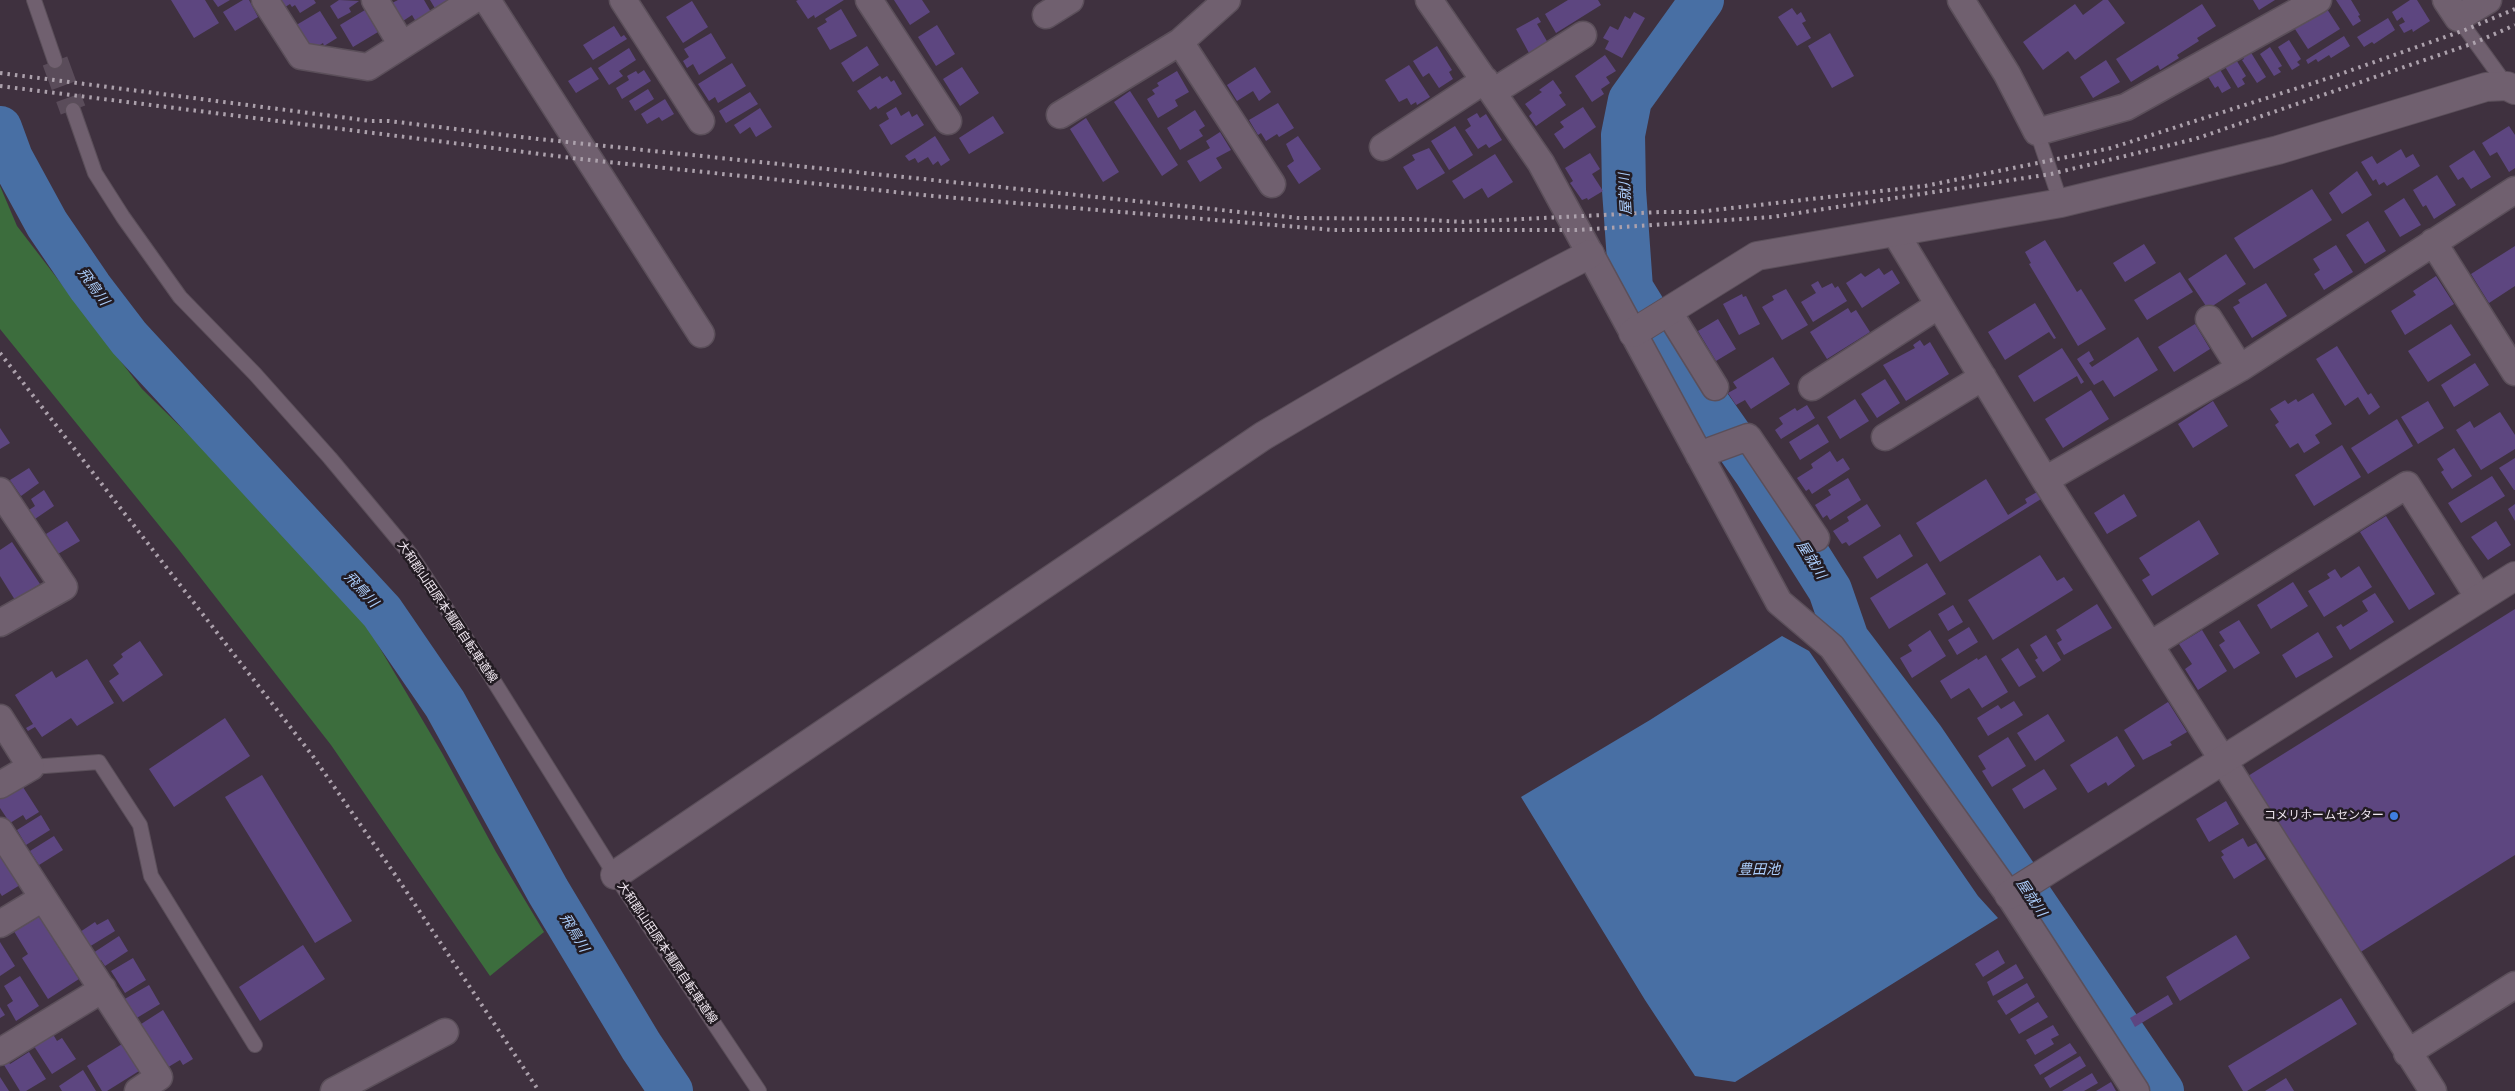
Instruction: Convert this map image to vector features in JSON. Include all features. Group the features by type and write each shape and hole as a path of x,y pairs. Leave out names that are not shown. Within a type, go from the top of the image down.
{"street":[{"path":"265,0 301,56 368,67 473,0"},
{"path":"375,0 402,45"},
{"path":"487,0 701,334"},
{"path":"623,0 701,121"},
{"path":"869,0 948,121"},
{"path":"1046,15 1070,0"},
{"path":"1060,115 1180,42 1227,0"},
{"path":"1429,0 1541,163 1590,254 1715,387"},
{"path":"1961,0 2007,74 2037,132 2081,117 2126,107 2318,0"},
{"path":"2452,9 2488,0"},
{"path":"1383,147 1583,35"},
{"path":"1180,42 1272,184"},
{"path":"1651,321 1757,256 1896,234 2061,203 2278,150 2486,87 2511,88"},
{"path":"2045,480 2240,368 2515,190"},
{"path":"1896,234 2045,480 2222,762 2433,1091"},
{"path":"2433,242 2515,372"},
{"path":"615,875 1263,436 1359,379 1504,298 1590,254"},
{"path":"1812,387 1939,306"},
{"path":"2209,319 2240,368"},
{"path":"1651,321 1699,455 1779,602 1832,647 2009,895 2136,1091"},
{"path":"1884,436 1982,377"},
{"path":"1699,455 1748,437 1816,538"},
{"path":"2150,645 2407,485 2479,598"},
{"path":"0,491 64,588 0,624"},
{"path":"2009,895 2515,576"},
{"path":"0,718 31,767 0,785"},
{"path":"0,831 159,1077 138,1091"},
{"path":"0,924 44,898"},
{"path":"2407,1053 2515,985"},
{"path":"0,1052 103,989"},
{"path":"334,1091 445,1032"}],"lane":[{"path":"34,0 55,61"},
{"path":"2452,9 2511,88"},
{"name":"大和郡山田原本橿原自転車道線","path":"73,110 95,173 123,217 180,297 255,374 330,458 411,555 490,675 615,875 759,1091"},
{"path":"2037,132 2061,203"},
{"path":"31,767 99,762 140,825 151,876 255,1045"}],"green space":[{"path":"0,186 17,226 142,389 294,538 365,623 544,932 490,976 331,745 179,550 0,329"}],"water":[{"name":"豊田池","path":"1782,636 1809,651 1978,896 1998,918 1735,1082 1695,1076 1645,1000 1521,797 1650,720"}],"building":[{"path":"171,0 205,0 219,23 194,38"},
{"path":"213,0 230,0 218,7"},
{"path":"243,0 249,0 258,17 235,31 223,12"},
{"path":"277,0 314,0 316,3 300,13 295,5 292,7 290,4 282,9"},
{"path":"339,0 359,1 349,8 351,12 338,19 330,6"},
{"path":"398,0 424,0 431,12 416,22 412,15 403,21 392,3"},
{"path":"430,0 452,0 436,10"},
{"path":"844,0 815,18 814,15 808,19 796,1"},
{"path":"894,0 922,0 930,12 910,25"},
{"path":"1568,0 1598,0 1601,5 1556,33 1545,14"},
{"path":"2103,0 2108,0 2125,23 2075,60 2068,51 2043,70 2023,42 2075,4 2083,15"},
{"path":"2253,0 2275,0 2259,10"},
{"path":"2336,0 2351,0 2360,15 2358,16 2361,21 2353,26"},
{"path":"2410,0 2417,0 2430,21 2413,32 2412,29 2404,33 2399,25 2405,22 2402,17 2397,21 2392,12"},
{"path":"692,1 708,27 683,43 666,17"},
{"path":"2202,4 2216,26 2197,38 2199,41 2177,55 2179,58 2160,70 2158,65 2131,82 2116,59"},
{"path":"2325,6 2340,29 2308,49 2293,26"},
{"path":"1792,8 1797,15 1801,12 1806,21 1802,23 1811,38 1797,46 1778,17"},
{"path":"841,9 857,36 830,50 817,28 827,22 825,19"},
{"path":"365,10 378,32 353,47 340,25"},
{"path":"320,11 337,38 324,46 323,43 315,48 312,44 305,47 293,27"},
{"path":"1634,12 1645,18 1622,58 1605,49 1609,41 1603,38 1610,26 1618,30 1625,16 1630,19"},
{"path":"1538,17 1541,22 1537,24 1548,43 1529,53 1516,29"},
{"path":"2388,18 2395,30 2374,44 2372,42 2364,47 2357,37"},
{"path":"937,25 955,54 936,66 918,37"},
{"path":"614,26 621,37 624,35 627,39 593,60 583,45"},
{"path":"711,33 726,58 699,75 693,64 687,68 683,61 689,57 684,49"},
{"path":"1830,33 1854,76 1832,88 1808,46"},
{"path":"2344,36 2350,46 2331,58 2329,55 2318,62 2316,59 2308,64 2306,60"},
{"path":"2289,40 2301,59 2297,62 2300,65 2292,70 2278,47"},
{"path":"867,46 879,65 853,82 841,63"},
{"path":"1437,46 1452,70 1449,72 1453,79 1439,88 1429,73 1423,77 1413,61"},
{"path":"2270,47 2282,66 2278,68 2281,72 2274,76 2260,54"},
{"path":"629,48 636,60 619,71 623,76 609,85 598,68"},
{"path":"2250,51 2266,77 2257,83 2242,60 2244,59 2242,55"},
{"path":"1605,55 1616,71 1606,77 1610,83 1601,89 1604,94 1592,102 1575,76"},
{"path":"2235,58 2246,76 2242,79 2245,84 2238,88 2224,65"},
{"path":"2106,60 2120,82 2093,98 2080,77"},
{"path":"732,63 746,86 718,103 715,97 709,101 698,84"},
{"path":"1409,65 1430,97 1417,105 1416,102 1411,105 1407,98 1399,102 1385,80"},
{"path":"591,67 599,79 576,93 568,81"},
{"path":"962,67 979,93 960,106 943,79"},
{"path":"1255,67 1271,92 1259,101 1253,91 1237,101 1227,85"},
{"path":"2219,68 2231,88 2222,93 2218,86 2215,88 2207,75"},
{"path":"644,70 651,81 622,99 616,88 629,80 627,76 636,71 638,74"},
{"path":"1177,71 1189,92 1175,100 1178,106 1158,118 1147,99 1155,94 1152,90 1159,86 1157,83"},
{"path":"880,76 882,79 887,76 891,82 894,80 902,94 878,109 876,106 870,110 857,91"},
{"path":"1553,80 1562,93 1559,95 1566,105 1536,126 1529,116 1532,113 1525,104 1542,92 1539,90"},
{"path":"648,89 654,99 635,111 629,101"},
{"path":"1130,91 1178,165 1162,176 1114,102"},
{"path":"750,92 758,104 726,123 719,111"},
{"path":"665,99 674,114 662,121 659,117 647,124 641,114"},
{"path":"1278,103 1294,128 1279,137 1277,134 1266,141 1261,133 1258,135 1249,120"},
{"path":"896,107 901,116 909,111 912,117 917,114 924,125 891,145 879,125 889,119 886,113"},
{"path":"1583,107 1596,127 1564,149 1554,134 1564,127 1560,122"},
{"path":"760,108 772,127 756,137 750,127 740,134 734,125"},
{"path":"1195,110 1205,126 1199,130 1203,136 1180,150 1167,128"},
{"path":"1477,113 1480,118 1486,114 1502,140 1489,148 1486,144 1478,149 1465,130 1471,126 1467,119"},
{"path":"993,116 1004,133 969,154 959,138"},
{"path":"1086,118 1119,172 1103,182 1070,129"},
{"path":"1455,126 1473,155 1449,170 1431,141"},
{"path":"2509,126 2515,135 2515,168 2509,172 2497,152 2490,156 2482,143"},
{"path":"1220,132 1231,150 1216,158 1222,168 1200,182 1187,161 1210,148 1206,141"},
{"path":"935,136 950,160 941,166 938,161 933,165 928,157 918,163 915,158 909,161 905,156"},
{"path":"1298,136 1321,169 1299,184 1287,166 1294,161 1286,144"},
{"path":"1429,148 1445,173 1417,190 1403,167 1415,160 1412,155"},
{"path":"2401,149 2406,158 2413,154 2420,166 2387,186 2384,182 2379,185 2376,179 2373,181 2361,162 2372,156 2377,164"},
{"path":"2474,150 2491,177 2471,189 2463,177 2458,180 2449,166"},
{"path":"1590,153 1600,169 1592,174 1603,191 1588,200 1587,198 1582,200 1570,183 1573,181 1565,168"},
{"path":"1495,154 1513,182 1488,198 1482,188 1464,199 1452,181"},
{"path":"2357,171 2372,195 2342,214 2329,193"},
{"path":"2437,175 2456,205 2434,219 2426,205 2423,207 2413,190"},
{"path":"2312,189 2332,220 2254,269 2234,238"},
{"path":"2404,198 2421,225 2400,237 2384,211"},
{"path":"2368,221 2386,251 2365,264 2346,235"},
{"path":"2045,240 2077,292 2081,289 2106,329 2078,346 2029,264 2031,263 2025,252"},
{"path":"2144,244 2156,263 2125,282 2113,263"},
{"path":"2336,245 2353,272 2324,290 2314,274 2320,270 2313,259"},
{"path":"2515,246 2515,286 2489,303 2471,274"},
{"path":"2226,254 2246,284 2208,309 2188,279"},
{"path":"1879,268 1884,275 1892,270 1900,283 1862,308 1846,283 1861,273 1865,277"},
{"path":"2180,272 2193,292 2147,320 2134,300"},
{"path":"2436,276 2454,304 2405,335 2391,311 2416,295 2413,291"},
{"path":"1818,281 1822,288 1832,283 1835,288 1838,286 1847,301 1813,322 1801,302 1816,293 1811,285"},
{"path":"2266,283 2287,316 2252,338 2233,307 2240,303 2238,300"},
{"path":"1786,289 1808,325 1782,340 1762,307 1774,300 1772,296"},
{"path":"1742,294 1743,297 1746,296 1760,324 1739,335 1723,304"},
{"path":"2035,303 2056,338 2054,339 2049,332 2005,360 1988,332"},
{"path":"1848,308 1851,313 1856,310 1870,332 1827,359 1810,332"},
{"path":"1718,319 1736,349 1716,361 1698,331"},
{"path":"2195,324 2210,349 2174,372 2158,347"},
{"path":"2451,324 2471,355 2428,382 2408,351"},
{"path":"2138,337 2158,370 2114,397 2103,380 2094,385 2077,359 2089,351 2094,360 2089,363 2092,367"},
{"path":"1920,340 1924,346 1930,342 1949,374 1906,401 1883,365 1915,348 1913,345"},
{"path":"2337,346 2368,395 2371,393 2380,407 2369,415 2358,397 2345,406 2316,359"},
{"path":"2062,348 2084,382 2081,384 2077,376 2034,402 2018,376"},
{"path":"1773,357 1790,384 1751,409 1745,400 1736,405 1728,393 1737,388 1733,382"},
{"path":"2475,363 2489,385 2454,407 2441,385"},
{"path":"1885,379 1900,403 1877,418 1861,394"},
{"path":"2091,390 2109,419 2063,448 2045,419"},
{"path":"2313,393 2332,424 2315,435 2320,443 2304,453 2298,443 2290,448 2275,425 2279,422 2270,409 2285,400 2288,404 2296,399 2298,402"},
{"path":"1855,399 1869,421 1840,439 1827,417"},
{"path":"2213,401 2228,426 2193,448 2178,424"},
{"path":"2428,401 2444,428 2418,444 2401,417"},
{"path":"1807,405 1815,418 1781,439 1775,430 1783,424 1779,418 1795,408 1797,411"},
{"path":"2500,412 2515,435 2515,449 2481,470 2456,430 2470,421 2474,428"},
{"path":"2397,419 2413,446 2368,474 2351,448"},
{"path":"1818,424 1829,442 1800,460 1789,442"},
{"path":"0,428 10,443 0,449"},
{"path":"2342,445 2361,477 2314,506 2295,475"},
{"path":"2454,448 2472,476 2452,489 2441,472 2444,470 2437,459"},
{"path":"1830,451 1837,462 1843,458 1850,469 1812,494 1809,489 1806,491 1797,478 1813,468 1811,464"},
{"path":"2515,458 2515,490 2514,490 2499,468"},
{"path":"29,468 39,483 21,496 10,480"},
{"path":"2492,476 2505,496 2461,523 2448,503"},
{"path":"1848,478 1861,500 1830,520 1827,515 1823,518 1815,505 1831,495 1828,490"},
{"path":"1986,479 2008,515 2027,503 2025,499 2037,492 2041,499 1940,562 1916,523"},
{"path":"44,490 54,506 35,519 29,510 35,506 31,499"},
{"path":"2124,494 2137,516 2107,534 2094,513"},
{"path":"1867,504 1881,526 1849,546 1846,542 1842,544 1833,531 1849,521 1847,517"},
{"path":"2515,504 2515,521 2508,509"},
{"path":"2386,516 2435,594 2409,610 2360,532"},
{"path":"2199,520 2219,554 2152,596 2142,580 2150,575 2139,558"},
{"path":"67,521 80,541 58,554 46,534"},
{"path":"2496,521 2511,545 2488,560 2471,537"},
{"path":"1900,534 1913,556 1877,579 1863,557"},
{"path":"12,542 40,584 15,600 0,576 0,550"},
{"path":"2040,555 2057,581 2064,577 2073,590 1993,640 1968,600"},
{"path":"1927,563 1946,594 1889,629 1870,598"},
{"path":"2359,566 2372,587 2324,617 2308,591 2330,578 2327,574 2335,569 2341,578"},
{"path":"2293,582 2308,606 2271,629 2257,605"},
{"path":"2375,593 2394,622 2350,650 2336,627 2341,624 2343,627 2368,611 2362,601"},
{"path":"2097,604 2112,628 2064,655 2057,643 2062,640 2056,630"},
{"path":"1953,605 1963,622 1948,631 1938,614"},
{"name":"コメリホームセンター","path":"2515,609 2515,855 2359,953 2248,776"},
{"path":"2239,620 2260,653 2234,669 2219,645 2225,641 2219,632"},
{"path":"1969,627 1978,642 1957,655 1948,640"},
{"path":"1930,630 1946,656 1912,678 1900,658 1912,651 1908,645"},
{"path":"2202,630 2227,671 2198,690 2185,669 2192,664 2179,644"},
{"path":"2318,632 2333,657 2296,678 2282,655"},
{"path":"2046,635 2061,660 2043,672 2035,660 2038,658 2030,645"},
{"path":"140,641 163,675 123,702 109,681 119,674 113,665 123,657 121,654"},
{"path":"2018,648 2036,677 2019,687 2001,659"},
{"path":"1986,655 2008,692 1982,708 1969,688 1951,699 1940,681 1977,658 1978,660"},
{"path":"87,659 114,703 77,726 71,718 42,737 35,727 28,731 26,728 33,724 15,695 52,671 56,678"},
{"path":"2014,701 2023,715 1988,736 1977,718 1998,705 2001,709"},
{"path":"2168,702 2187,732 2170,742 2172,745 2143,760 2124,730"},
{"path":"2048,714 2065,741 2035,761 2017,733"},
{"path":"225,718 250,756 174,807 149,769"},
{"path":"2117,736 2135,766 2108,786 2106,782 2088,793 2070,765"},
{"path":"2008,737 2026,766 1992,787 1982,771 1986,769 1978,756"},
{"path":"2044,769 2057,789 2024,809 2012,789"},
{"path":"262,775 352,921 315,943 225,797"},
{"path":"21,784 39,812 26,820 23,815 10,823 0,808 0,798"},
{"path":"2226,801 2239,824 2209,842 2196,819"},
{"path":"41,815 50,830 26,845 17,830"},
{"path":"54,836 63,850 39,865 30,851"},
{"path":"2243,838 2248,847 2256,843 2266,859 2234,879 2221,857 2224,855 2221,851"},
{"path":"2,856 20,885 2,896 0,893 0,858"},
{"path":"37,913 79,979 48,999 22,958 28,954 12,928"},
{"path":"108,919 115,931 89,947 80,932 95,922 97,925"},
{"path":"2236,935 2250,958 2180,1001 2166,977"},
{"path":"119,936 128,951 105,966 101,960 98,962 93,953"},
{"path":"0,942 15,966 0,976"},
{"path":"303,945 325,979 260,1021 239,987"},
{"path":"1998,950 2005,963 1983,977 1975,964"},
{"path":"133,958 146,980 125,993 111,971"},
{"path":"2016,964 2024,978 1993,996 1987,982"},
{"path":"20,976 39,1006 16,1021 7,1005 13,1001 4,986"},
{"path":"2027,983 2035,997 2006,1015 1997,1001"},
{"path":"149,985 160,1004 135,1019 123,1000"},
{"path":"2168,995 2173,1004 2135,1027 2130,1018"},
{"path":"2341,998 2357,1024 2247,1091 2243,1091 2228,1066"},
{"path":"2038,1002 2048,1017 2019,1034 2010,1019"},
{"path":"0,1007 5,1015 0,1018"},
{"path":"163,1010 193,1059 183,1065 180,1060 165,1069 138,1026"},
{"path":"2053,1025 2059,1035 2051,1039 2054,1044 2035,1055 2026,1040"},
{"path":"51,1031 57,1041 62,1038 76,1059 52,1074 32,1043"},
{"path":"2070,1043 2077,1053 2040,1075 2034,1065"},
{"path":"122,1044 139,1071 107,1091 102,1091 87,1066"},
{"path":"29,1052 46,1079 26,1091 20,1091 1,1060 5,1057 10,1064"},
{"path":"2080,1056 2086,1066 2050,1088 2044,1078"},
{"path":"83,1070 96,1091 62,1091 59,1086"},
{"path":"2092,1073 2098,1083 2084,1091 2062,1091"},
{"path":"0,1077 9,1091 0,1091"},
{"path":"2286,1078 2294,1091 2265,1091"},
{"path":"2111,1082 2116,1091 2096,1091"}],"waterway":[{"name":"屋就川","path":"1702,0 1630,100 1623,135 1624,190 1631,288 1663,340 1755,471 1830,590 1847,639 1923,739 2162,1091"},
{"name":"飛鳥川","path":"0,128 11,158 47,224 90,287 129,338 382,612 445,704 548,891 641,1046 671,1091"}],"tunnel":[{"path":"55,61 73,110"}],"railway":[{"path":"0,73 371,121 389,121 538,139 1298,218 1412,219 1464,222 1661,212 1697,212 1925,186 2111,148 2329,78 2465,30 2515,9"},
{"path":"0,86 580,159 933,196 1333,230 1577,230 1772,217 2051,174 2195,139 2474,43 2515,25"},
{"path":"0,353 312,755 396,876 539,1091"}],"place":[{"name":"コメリホームセンター","path":"2394,816"}]}
